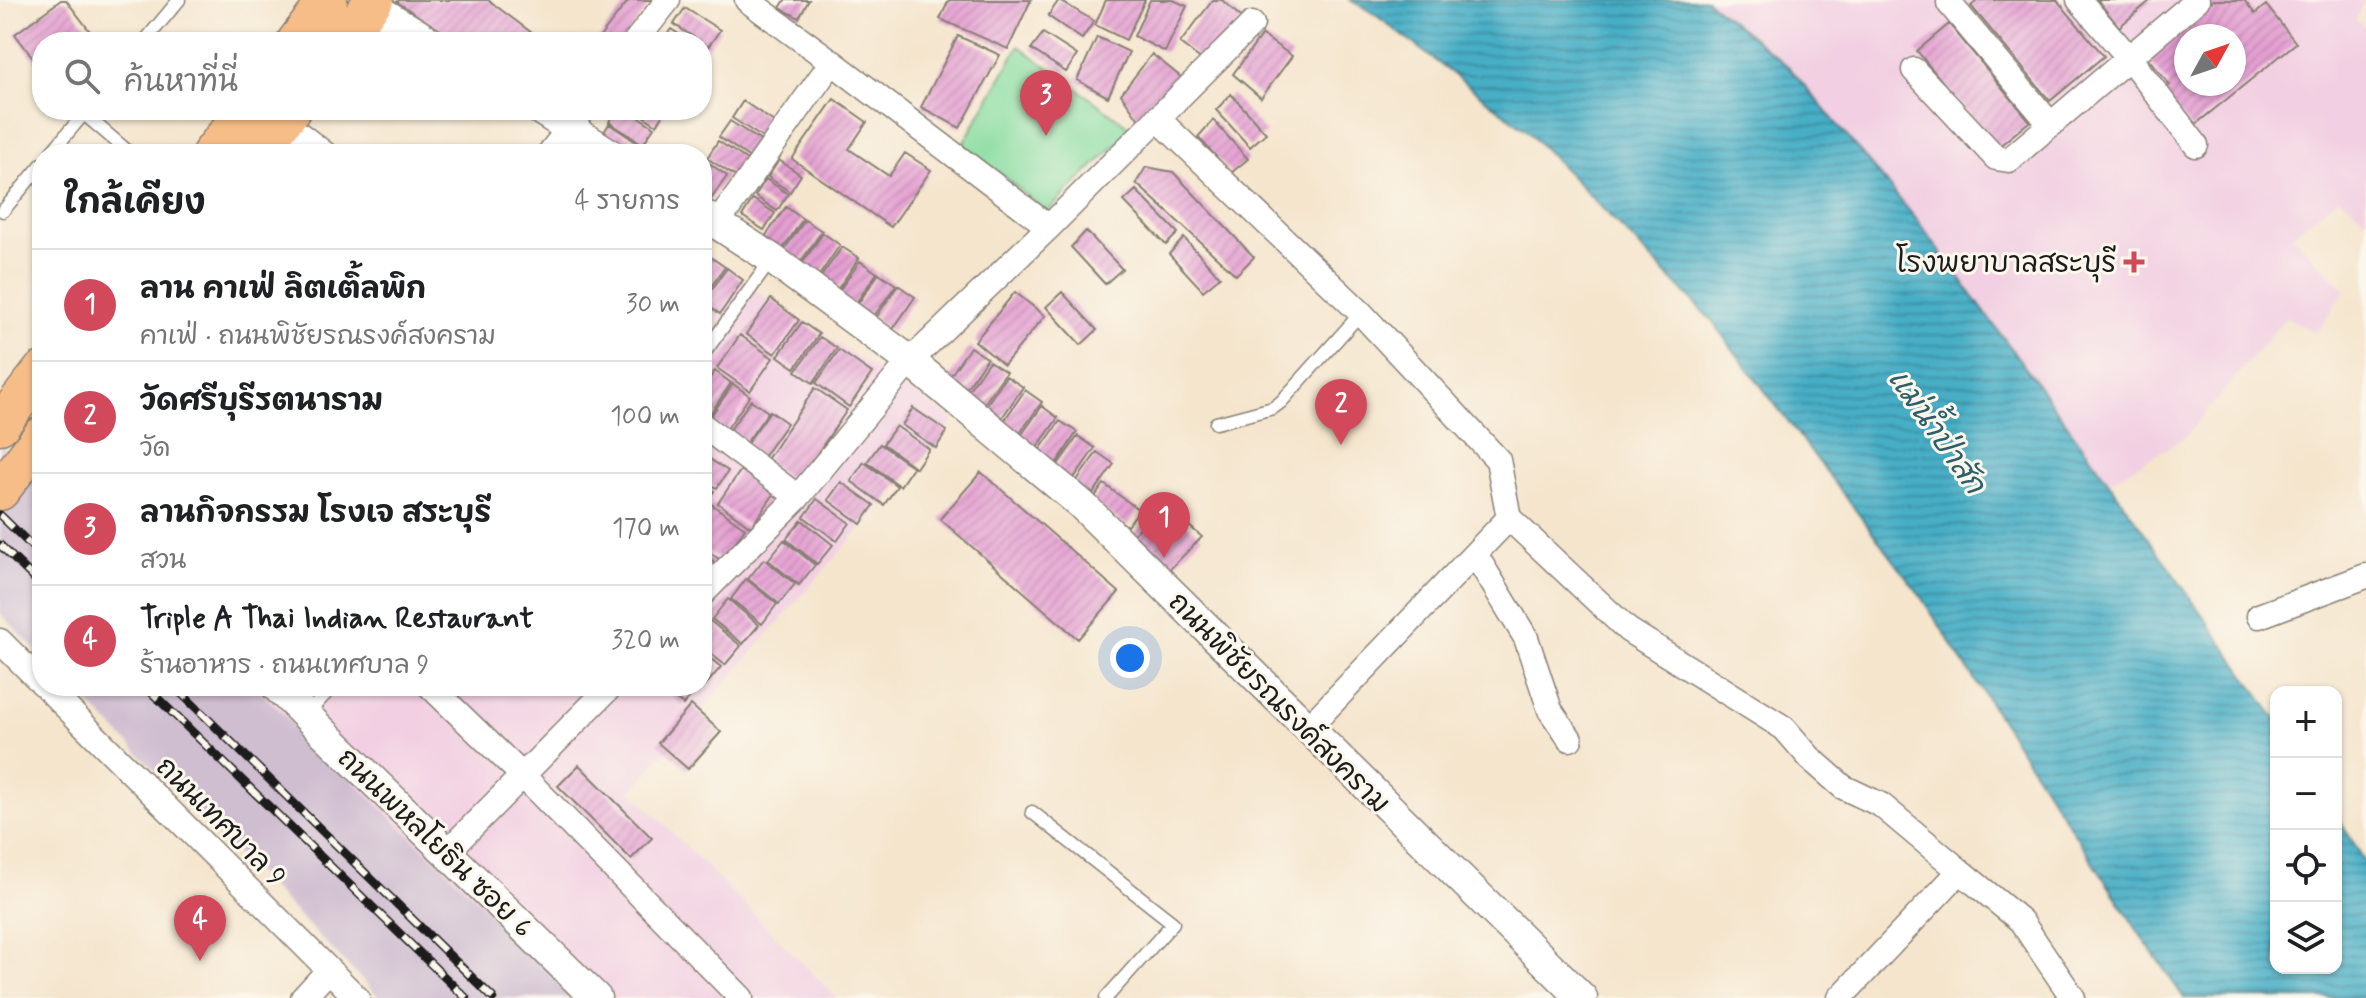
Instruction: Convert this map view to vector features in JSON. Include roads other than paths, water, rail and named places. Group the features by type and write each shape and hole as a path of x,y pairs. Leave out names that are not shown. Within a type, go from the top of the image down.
{"main road":[{"path":"304,32 328,0"},
{"path":"350,32 372,3"},
{"path":"219,144 237,120"},
{"path":"264,144 282,120"},
{"path":"1,423 32,384"},
{"path":"0,491 32,456"}],"street":[{"path":"643,32 668,0"},
{"path":"747,0 1049,227"},
{"path":"1952,0 1949,3 2051,125"},
{"path":"2079,0 2130,59 2196,145"},
{"path":"1914,70 1996,158 2009,160 2197,0"},
{"path":"372,3 415,32"},
{"path":"712,583 798,497 910,361 1252,24"},
{"path":"712,216 832,62"},
{"path":"1157,118 1361,313 1498,460 1509,518 1628,630 1784,728 1810,758 1843,787 1881,805 2021,921 2073,998"},
{"path":"291,120 315,144"},
{"path":"557,144 575,120"},
{"path":"577,120 600,144"},
{"name":"ถนนพิชัยรณรงค์สงคราม","path":"712,220 772,259 910,361 1081,504 1582,998"},
{"path":"712,432 798,497"},
{"path":"1307,729 1509,518"},
{"path":"1475,554 1526,638 1550,710 1570,739"},
{"path":"2259,616 2366,576"},
{"name":"ถนนเทศบาล 9","path":"0,641 32,674"},
{"name":"ถนนเทศบาล 9","path":"54,696 357,998"},
{"name":"ถนนพหลโยธิน ซอย 6","path":"286,696 596,998"},
{"path":"440,696 741,998"},
{"path":"447,852 601,696"},
{"path":"1840,998 1960,871"},
{"path":"303,998 329,970"}],"lane":[{"path":"152,32 179,0"},
{"path":"59,144 79,120"},
{"path":"95,120 120,144"},
{"path":"3,211 32,176"},
{"path":"712,342 772,259"},
{"path":"1216,423 1273,408 1281,402 1361,313"},
{"path":"306,715 324,696"},
{"path":"1032,812 1173,923 1106,998"}],"water":[{"name":"แม่น้ำป่าสัก","path":"1350,0 1706,0 1789,67 1917,220 2096,464 2270,710 2270,974 2342,974 2342,824 2366,863 2366,998 2184,998 1917,591 1710,319 1526,130 1373,13"}],"railway":[{"path":"0,515 32,546"},
{"path":"0,545 32,576"},
{"path":"155,696 466,998"},
{"path":"184,696 493,998"}],"place":[{"name":"ลานกิจกรรม โรงเจ สระบุรี","path":"1046,136"},
{"name":"โรงพยาบาลสระบุรี","path":"2134,262"},
{"name":"วัดศรีบุรีรตนาราม","path":"1341,445"},
{"name":"ลาน คาเฟ่ ลิตเติ้ลพิก","path":"1164,558"},
{"name":"Triple A Thai Indian Restaurant","path":"200,961"}]}
